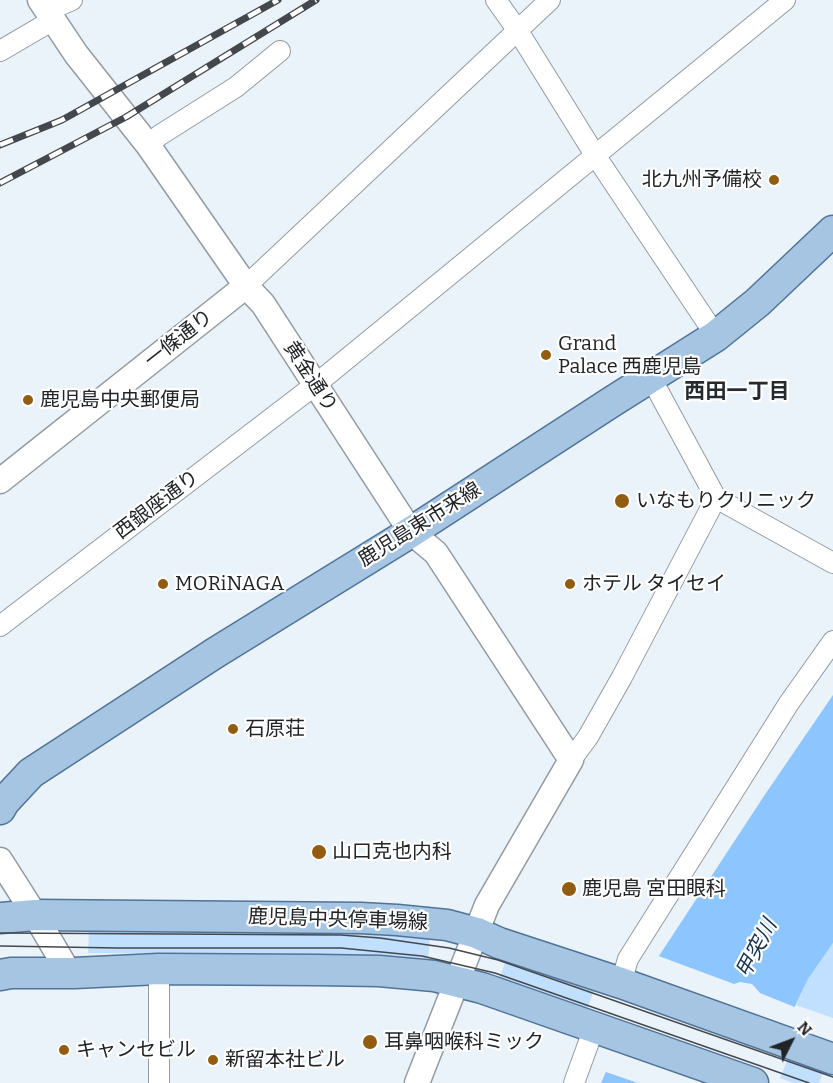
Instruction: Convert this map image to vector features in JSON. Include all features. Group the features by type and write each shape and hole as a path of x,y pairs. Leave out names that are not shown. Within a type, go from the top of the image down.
{"main road":[{"name":"鹿児島東市来線","path":"0,809 31,773 215,653 411,532 716,336 758,302 833,231"},
{"name":"鹿児島中央停車場線","path":"0,918 35,915 370,918 447,925 477,933 499,943 621,983 833,1059"},
{"path":"0,975 159,969 379,971 434,976 482,988 753,1083"}],"street":[{"path":"0,51 47,10 72,0"},
{"path":"496,0 518,31 595,155 716,336"},
{"path":"246,286 550,0"},
{"name":"西銀座通り","path":"0,626 315,385 784,0"},
{"name":"黄金通り","path":"47,10 76,54 148,145 246,286 263,304 411,532 436,553 571,760"},
{"path":"148,145 236,87 280,51"},
{"name":"一條通り","path":"0,482 246,286"},
{"path":"651,378 716,498 833,563"},
{"path":"417,1083 488,905 571,760 588,738 716,498"},
{"path":"621,983 628,959 789,704 833,641"},
{"path":"0,860 69,973"},
{"path":"159,969 159,1083"},
{"path":"574,1083 601,1031"}],"shaded area":[{"path":"89,929 348,931 430,937 428,962 348,955 88,953"},
{"path":"833,943 833,1018 796,1005 808,979"},
{"path":"507,957 594,990 586,1012 499,980"},
{"path":"789,1056 824,1069 819,1083 793,1083 780,1078"}],"water":[{"name":"甲突川","path":"833,695 833,943 808,979 758,1083 601,1083 655,962"}],"pier":[{"path":"656,955 734,984 740,982 752,984 760,993 797,1008 761,1083 638,1083 603,1071"}],"tram line":[{"path":"0,933 341,935 449,948 498,960 833,1077"},
{"path":"0,946 341,948 422,956 495,973 809,1083"}],"railway":[{"path":"0,145 62,120 278,0"},
{"path":"0,183 126,117 316,0"}],"place":[{"name":"北九州予備校","path":"774,180"},
{"name":"Grand Palace 西鹿児島","path":"546,355"},
{"name":"鹿児島中央郵便局","path":"28,400"},
{"name":"いなもりクリニック","path":"622,501"},
{"name":"MORiNAGA","path":"163,584"},
{"name":"ホテル タイセイ","path":"570,584"},
{"name":"石原荘","path":"233,729"},
{"name":"山口克也内科","path":"319,852"},
{"name":"鹿児島 宮田眼科","path":"569,889"},
{"name":"耳鼻咽喉科ミック","path":"370,1042"},
{"name":"キャンセビル","path":"64,1050"},
{"name":"新留本社ビル","path":"213,1060"}],"district":[{"name":"西田一丁目","path":"737,392"}]}
